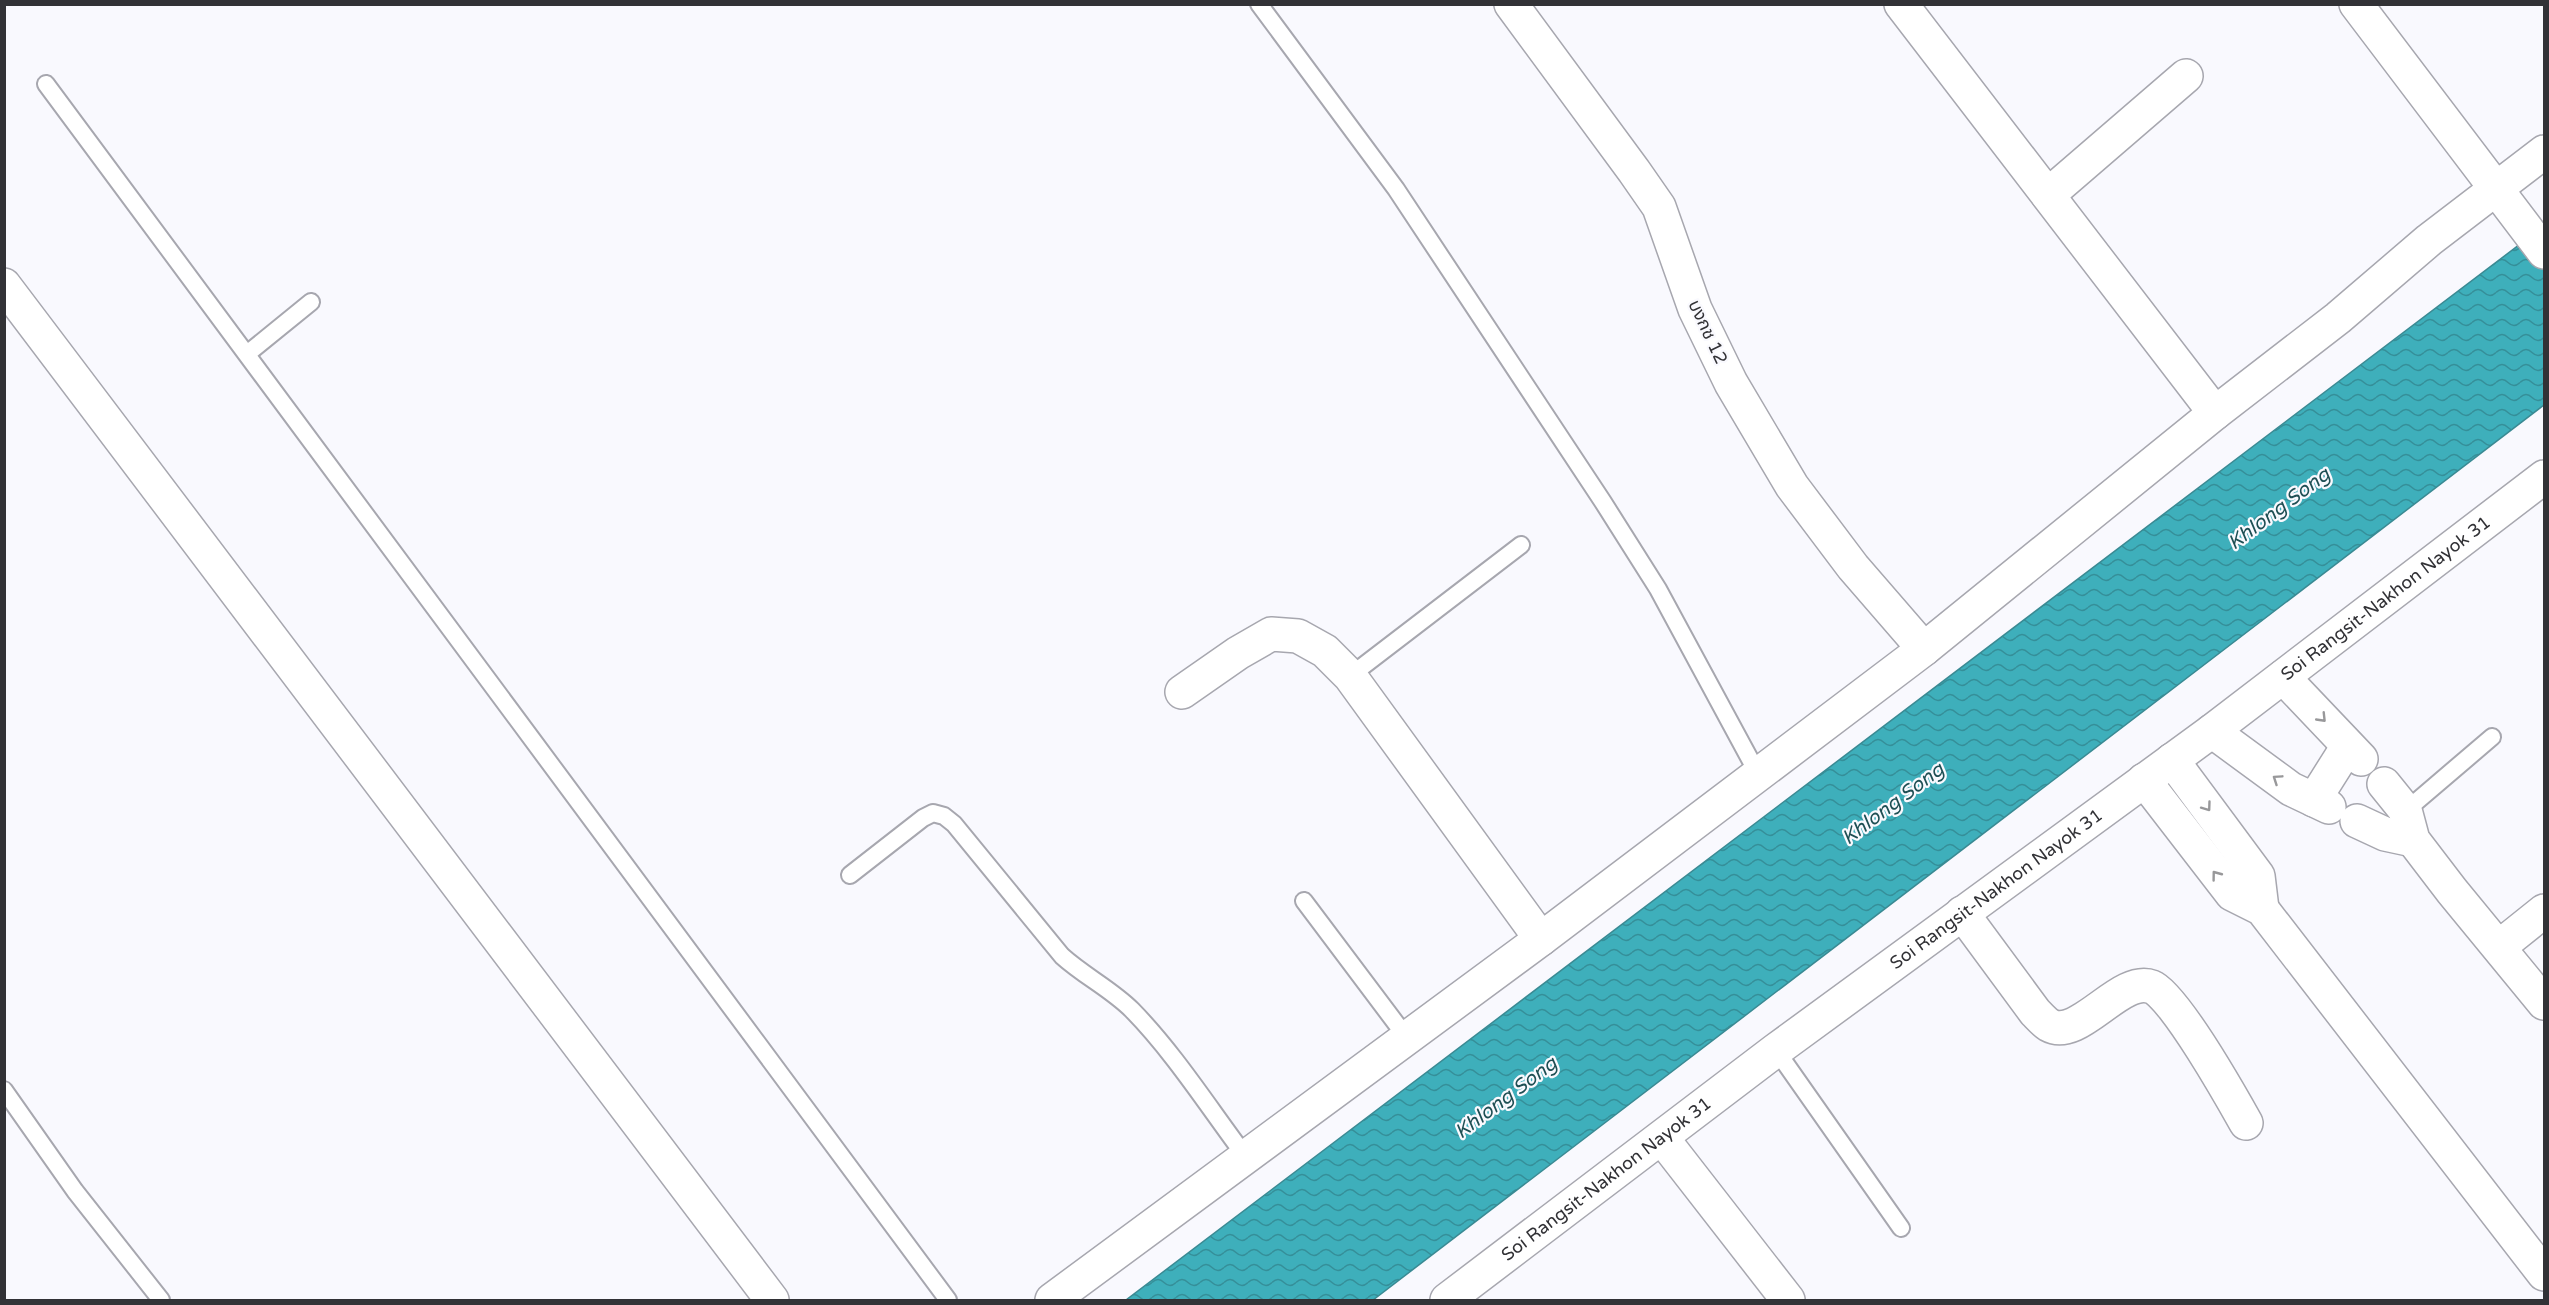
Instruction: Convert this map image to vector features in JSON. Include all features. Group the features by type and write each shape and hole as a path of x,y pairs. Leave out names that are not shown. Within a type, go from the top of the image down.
{"street":[{"name":"บงกช 12","path":"1510,4 1659,207 1695,309 1731,383 1792,486 1853,567 1924,650"},
{"path":"1901,4 2215,413"},
{"path":"2356,4 2544,252"},
{"path":"2048,195 2186,76"},
{"path":"1052,1300 1541,939 1924,650 2215,413 2338,318 2429,240 2502,197 2544,152"},
{"path":"4,285 776,1299"},
{"name":"Soi Rangsit-Nakhon Nayok 31","path":"1447,1300 1776,1050 2212,731 2544,477"},
{"path":"1182,692 1238,652 1271,634 1298,636 1325,651 1350,676 1541,939"},
{"path":"2283,677 2355,753 2367,819"},
{"path":"2212,731 2291,789 2367,819 2452,891 2544,1003"},
{"path":"2172,760 2258,876 2262,909"},
{"path":"2144,780 2232,894 2262,909 2544,1274"},
{"path":"2367,819 2384,784"},
{"path":"2499,947 2544,911"},
{"path":"1962,913 2035,1012 2049,1025 2062,1028 2076,1023 2135,986 2153,987 2172,1004 2211,1062 2246,1123"},
{"path":"1662,1138 1788,1300"}],"lane":[{"path":"1259,4 1396,189 1603,502 1658,589 1758,774"},
{"path":"46,84 948,1300"},
{"path":"247,354 311,302"},
{"path":"1350,676 1521,545"},
{"path":"2367,819 2492,737"},
{"path":"850,875 923,818 933,813 944,816 954,824 1062,957 1113,993 1151,1031 1246,1157"},
{"path":"1304,901 1407,1038"},
{"path":"1776,1050 1901,1228"},
{"path":"4,1090 75,1191 161,1300"}],"water":[{"name":"Khlong Song","path":"2544,226 2544,405 1373,1300 1126,1300"}]}
